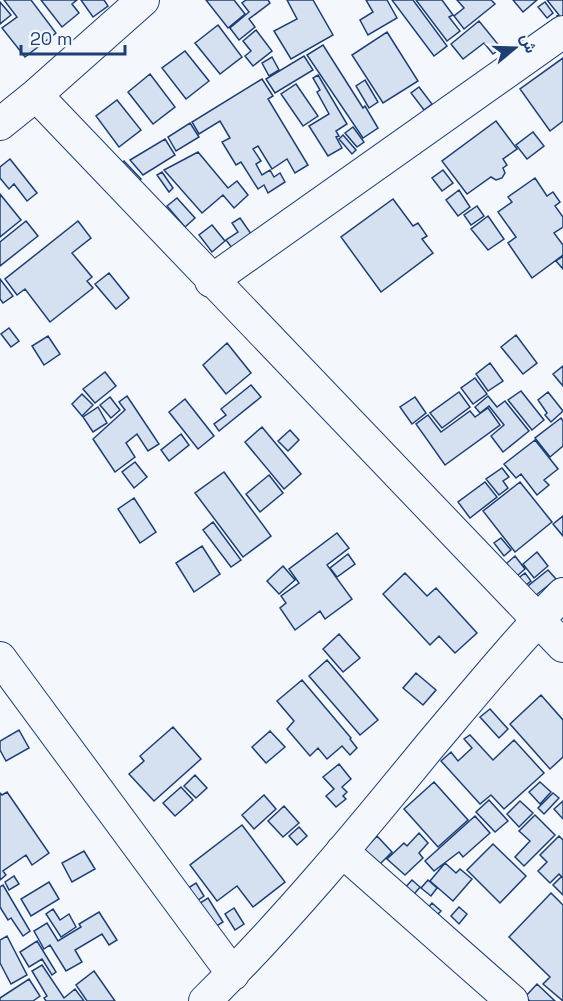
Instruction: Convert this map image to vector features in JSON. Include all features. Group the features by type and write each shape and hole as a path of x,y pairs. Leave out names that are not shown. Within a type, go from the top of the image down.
{"street":[{"path":"0,124 143,0"},
{"path":"211,281 563,32"},
{"path":"36,95 211,281 563,646"},
{"path":"205,1001 342,851 537,620 563,594"},
{"path":"0,658 232,974"},
{"path":"342,851 512,1001"}],"building":[{"path":"4,0 31,0 56,33 25,57 2,28 17,17"},
{"path":"41,0 77,0 72,4 79,13 62,27"},
{"path":"81,0 104,0 108,6 93,17"},
{"path":"206,0 234,0 245,14 228,28"},
{"path":"246,0 268,0 270,3 249,19 255,27 239,40 230,28 249,12 242,3"},
{"path":"287,0 313,0 333,35 291,59 274,31 297,19"},
{"path":"366,0 387,0 397,18 368,35 360,20 373,12"},
{"path":"392,0 413,0 447,46 434,56"},
{"path":"416,0 442,0 453,15 449,17 460,31 447,41"},
{"path":"457,0 491,0 495,4 464,29 454,16 464,8"},
{"path":"513,0 537,0 523,12"},
{"path":"547,0 563,0 563,24 557,16 559,15"},
{"path":"0,2 11,15 0,24"},
{"path":"545,2 553,13 547,18 538,7"},
{"path":"479,21 501,48 493,54 484,43 463,59 451,44"},
{"path":"218,25 242,57 220,74 195,43"},
{"path":"256,30 272,51 253,66 245,56 251,51 243,41"},
{"path":"387,32 418,81 383,103 352,55"},
{"path":"323,45 378,128 363,138 307,55"},
{"path":"185,51 209,81 186,99 162,68"},
{"path":"304,56 313,70 275,93 266,79"},
{"path":"272,57 279,70 269,76 262,63"},
{"path":"563,58 563,121 550,131 520,89"},
{"path":"150,74 175,107 153,124 128,92"},
{"path":"318,75 347,124 336,131 339,136 336,137 342,148 328,156 309,126 329,114 317,92 320,90 313,78"},
{"path":"262,79 273,96 268,99 308,165 295,173 287,159 272,169 258,146 253,149 261,161 256,164 262,175 270,170 274,177 280,173 285,182 268,193 264,185 258,189 241,162 236,165 222,142 230,138 220,121 199,134 192,122"},
{"path":"365,80 378,102 369,108 356,86"},
{"path":"296,84 318,116 303,126 281,94"},
{"path":"419,87 432,104 424,110 411,93"},
{"path":"117,100 141,130 119,147 96,116"},
{"path":"496,121 517,149 503,159 507,165 503,168 505,173 502,178 496,180 491,177 467,194 442,161"},
{"path":"190,123 199,137 176,151 168,137"},
{"path":"353,127 364,142 357,147 345,133"},
{"path":"533,132 544,146 527,159 516,145"},
{"path":"343,135 356,150 352,154 339,139"},
{"path":"165,139 175,155 143,175 130,160"},
{"path":"198,152 228,188 237,181 248,195 234,208 223,195 202,213 164,170"},
{"path":"10,159 37,193 27,201 14,184 9,189 0,178 0,167"},
{"path":"124,161 141,179 132,188 115,170"},
{"path":"443,170 453,183 442,191 432,178"},
{"path":"162,172 173,188 169,192 157,175"},
{"path":"535,178 547,196 553,192 560,202 555,206 563,217 563,227 554,233 563,245 563,255 532,278 508,243 516,237 498,212 512,202 508,197"},
{"path":"459,190 470,207 458,216 446,200"},
{"path":"0,194 21,220 0,237"},
{"path":"177,198 195,218 185,227 167,206"},
{"path":"393,199 413,226 418,223 427,236 422,239 433,253 381,292 341,237"},
{"path":"477,206 484,216 471,225 464,215"},
{"path":"488,216 504,239 488,250 471,229"},
{"path":"240,218 254,238 235,252 226,240 238,232 232,223"},
{"path":"26,221 38,236 0,266 0,242"},
{"path":"78,221 91,238 72,253 92,277 87,281 93,288 50,322 25,289 17,295 5,279"},
{"path":"212,225 225,241 212,252 199,235"},
{"path":"563,256 563,269 556,261"},
{"path":"109,273 129,298 116,309 95,284"},
{"path":"0,279 13,296 3,303 0,299"},
{"path":"9,328 19,341 11,347 1,334"},
{"path":"516,335 537,363 523,374 501,347"},
{"path":"48,336 60,354 44,365 32,346"},
{"path":"227,343 251,373 226,394 203,365"},
{"path":"490,363 503,381 488,391 476,374"},
{"path":"563,366 563,386 553,374"},
{"path":"105,372 116,386 95,403 83,389"},
{"path":"475,378 487,394 473,404 461,388"},
{"path":"251,385 261,397 219,431 214,424 226,415 221,409"},
{"path":"521,391 544,420 532,430 508,400"},
{"path":"459,392 470,407 442,428 430,413"},
{"path":"548,392 563,411 551,422 538,400"},
{"path":"82,394 93,405 82,416 72,404"},
{"path":"127,396 159,444 148,451 137,434 126,443 135,457 115,472 93,439 125,410 119,402"},
{"path":"488,396 497,407 505,401 529,431 503,452 491,436 504,425 489,406 480,413 475,407"},
{"path":"110,397 120,410 111,418 100,405"},
{"path":"415,397 426,413 412,424 400,407"},
{"path":"185,399 214,436 198,449 169,412"},
{"path":"98,407 107,423 93,432 83,417"},
{"path":"488,408 500,425 445,465 416,424 428,415 441,432 470,411 475,417"},
{"path":"561,418 563,446 550,457 535,438"},
{"path":"262,427 301,474 284,489 245,442"},
{"path":"290,430 299,440 288,451 278,441"},
{"path":"181,434 189,445 169,461 161,450"},
{"path":"535,440 558,469 544,480 549,485 537,495 521,474 516,478 504,464"},
{"path":"135,462 147,477 134,488 122,472"},
{"path":"502,468 509,477 503,481 508,488 499,495 486,479"},
{"path":"224,472 271,536 243,557 195,493"},
{"path":"269,475 283,493 260,512 246,494"},
{"path":"485,482 497,497 470,518 458,502"},
{"path":"520,482 552,522 515,552 483,511"},
{"path":"134,498 156,532 140,543 118,509"},
{"path":"563,516 563,536 553,524"},
{"path":"213,522 241,560 231,567 203,530"},
{"path":"337,533 349,548 327,565 352,599 325,619 320,611 295,630 280,608 286,603 281,596 299,583 289,569"},
{"path":"501,538 511,550 504,556 494,543"},
{"path":"202,546 220,574 194,592 176,563"},
{"path":"537,552 548,566 534,578 523,564"},
{"path":"348,554 355,564 337,577 330,568"},
{"path":"515,556 525,569 509,583 499,570"},
{"path":"283,566 295,580 279,594 267,581"},
{"path":"548,570 556,579 530,600 523,590"},
{"path":"405,573 427,596 436,588 477,633 455,653 439,636 430,645 383,594"},
{"path":"525,573 531,581 522,588 516,580"},
{"path":"339,634 360,658 343,672 323,649"},
{"path":"327,660 378,720 360,735 309,676"},
{"path":"416,673 436,690 423,705 403,688"},
{"path":"302,680 351,738 357,748 350,755 342,746 327,759 318,748 310,756 287,729 294,721 277,701"},
{"path":"541,695 563,720 563,757 550,769 510,724"},
{"path":"490,709 508,729 499,738 480,717"},
{"path":"173,727 201,759 154,801 129,774 144,761 140,756"},
{"path":"19,730 29,748 6,761 0,750 0,741"},
{"path":"270,731 285,747 266,763 252,747"},
{"path":"470,735 493,760 514,740 544,773 504,809 491,795 480,804 441,761 451,752 458,761 472,748 464,739"},
{"path":"339,764 351,779 342,787 347,792 343,796 346,799 336,807 326,796 334,789 323,777"},
{"path":"195,775 207,788 196,798 184,786"},
{"path":"434,782 468,820 438,847 404,809"},
{"path":"540,782 551,792 540,804 529,792"},
{"path":"181,787 193,800 175,816 163,803"},
{"path":"7,792 49,853 32,865 26,855 3,871 6,875 0,880 0,793 2,795"},
{"path":"553,793 559,798 544,814 538,808"},
{"path":"264,795 276,809 254,829 242,815"},
{"path":"489,800 508,821 495,832 476,812"},
{"path":"520,801 533,813 519,827 507,814"},
{"path":"563,801 563,819 554,809"},
{"path":"284,806 299,823 283,837 268,821"},
{"path":"535,815 555,835 524,866 515,857 530,841 519,831"},
{"path":"475,816 490,833 463,857 459,852 434,871 425,861"},
{"path":"242,825 285,882 253,907 237,886 217,901 190,865"},
{"path":"299,827 307,836 297,845 289,836"},
{"path":"419,833 428,843 419,853 423,858 405,875 387,859 404,843 407,846"},
{"path":"377,836 392,852 376,868 361,853"},
{"path":"559,836 563,840 563,878 559,874 550,883 538,871 547,862 540,855"},
{"path":"493,844 526,876 500,903 467,870"},
{"path":"84,851 95,869 72,882 62,863"},
{"path":"445,863 456,873 460,869 472,879 453,901 430,881"},
{"path":"14,876 19,884 9,890 5,882"},
{"path":"561,877 563,878 563,895 553,885"},
{"path":"412,880 420,887 411,898 403,890"},
{"path":"428,880 437,888 431,896 421,888"},
{"path":"49,882 59,899 31,916 21,899"},
{"path":"196,883 204,896 191,905 182,892"},
{"path":"3,885 30,931 23,936 11,918 8,920 0,907 0,887"},
{"path":"551,893 563,905 563,1001 543,984 550,977 509,937"},
{"path":"208,898 223,922 207,932 192,908"},
{"path":"432,903 441,911 435,917 427,909"},
{"path":"459,907 467,914 459,924 451,916"},
{"path":"234,908 244,924 235,930 225,914"},
{"path":"53,909 60,920 69,914 76,927 61,937 46,914"},
{"path":"99,912 117,940 109,945 102,934 75,950 82,962 66,971 50,945 44,949 34,931 47,923 58,941 81,927 79,924"},
{"path":"7,936 27,975 11,984 0,963 0,940"},
{"path":"37,941 56,972 52,975 42,959 29,967 20,952"},
{"path":"42,965 64,998 75,989 84,1001 46,1001 44,998 47,996 32,971"},
{"path":"94,971 115,1001 87,1001 76,985"},
{"path":"29,979 40,996 33,1001 0,1001 0,998"},
{"path":"537,984 555,1001 530,1001 525,997"}]}
